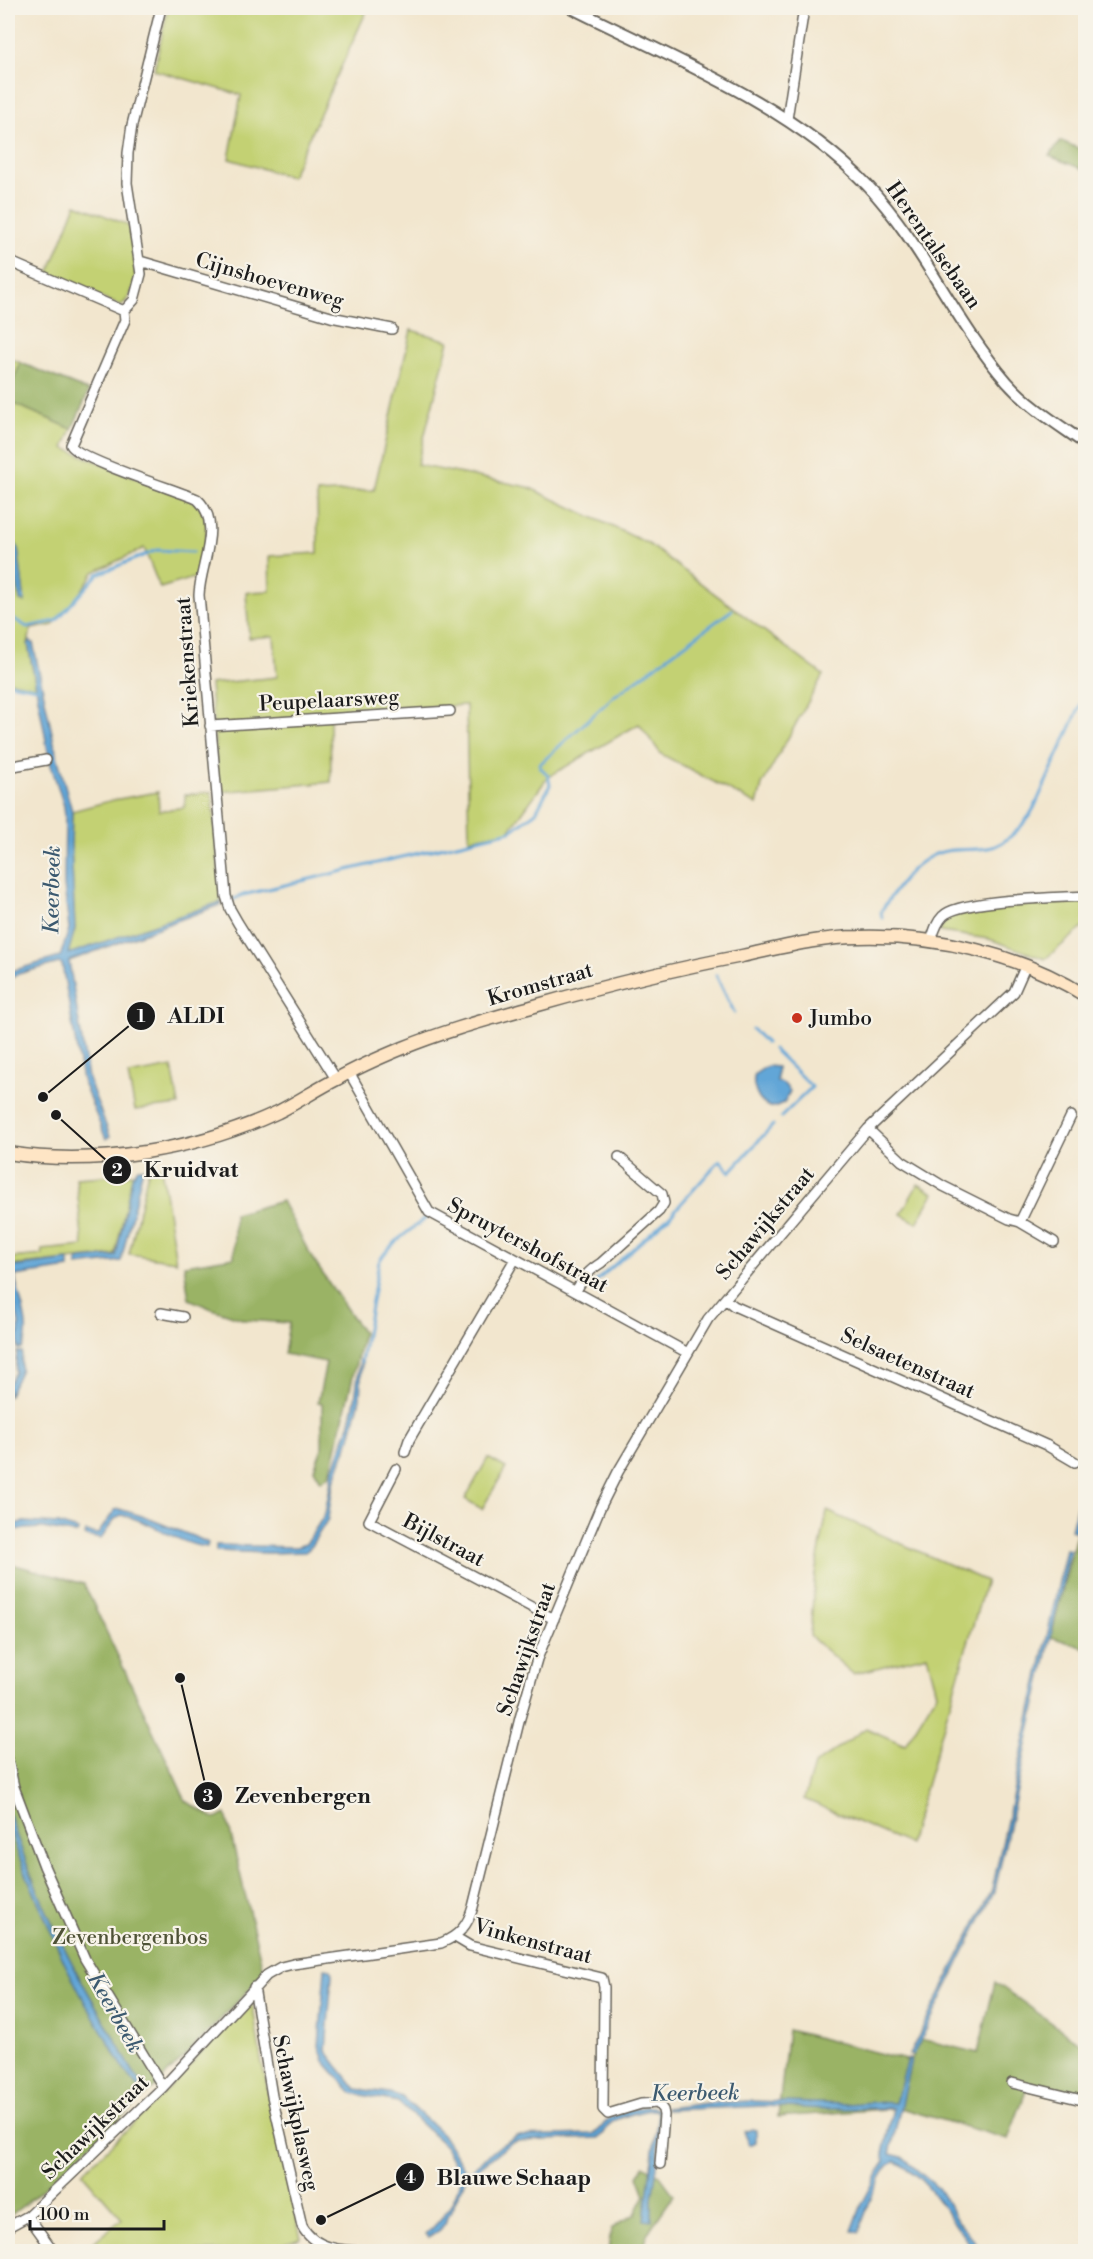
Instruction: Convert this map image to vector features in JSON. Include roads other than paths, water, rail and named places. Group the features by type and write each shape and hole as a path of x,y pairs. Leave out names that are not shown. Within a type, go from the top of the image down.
{"main road":[{"name":"Kromstraat","path":"8,1153 29,1157 69,1158 123,1154 199,1142 233,1131 281,1110 349,1072 404,1047 470,1024 615,984 706,963 834,938 891,937 961,947 1026,966 1062,981 1086,996"}],"street":[{"path":"8,261 124,311 134,300 141,274 130,212 127,183 128,153 132,124 161,8"},
{"name":"Herentalsebaan","path":"572,8 746,95 787,119 833,154 867,185 901,226 984,351 1008,382 1035,407 1086,444"},
{"path":"787,119 804,8"},
{"name":"Cijnshoevenweg","path":"140,261 331,317 392,329"},
{"name":"Kriekenstraat","path":"124,311 125,320 71,445 75,451 94,459 197,498 206,509 209,533 199,594 226,896 230,909 336,1079"},
{"name":"Peupelaarsweg","path":"210,726 450,711"},
{"path":"8,767 46,760"},
{"path":"931,941 936,926 944,915 953,909 981,903 1086,896"},
{"name":"Schawijkstraat","path":"8,2227 28,2216 163,2088 267,1975 281,1967 441,1943 455,1937 464,1928 473,1907 537,1659 600,1508 618,1472 708,1318 868,1130 1011,995 1026,966"},
{"name":"Spruytershofstraat","path":"349,1072 429,1212 688,1353"},
{"path":"1020,1222 1071,1116"},
{"path":"868,1130 902,1161 943,1186 1009,1219 1020,1222 1054,1242"},
{"path":"576,1291 591,1269 659,1211 664,1203 662,1194 619,1157"},
{"path":"405,1452 515,1258"},
{"name":"Selsaetenstraat","path":"725,1299 1046,1445 1074,1462"},
{"path":"161,1313 183,1317"},
{"name":"Bijlstraat","path":"396,1469 369,1521 554,1619"},
{"path":"8,1760 14,1787 44,1866 85,1959 163,2088"},
{"name":"Vinkenstraat","path":"455,1937 470,1946 602,1978 604,1987 603,2109 608,2114 641,2104 658,2103 664,2115 660,2164"},
{"name":"Schawijkplasweg","path":"254,1987 272,2096 302,2226 307,2235 318,2244 386,2252"},
{"path":"1012,2083 1086,2101"},
{"path":"28,2216 54,2252"}],"water":[{"path":"8,531 18,548 25,602 20,601"},
{"path":"30,641 33,643 56,752 72,811 71,845 75,929 68,954 214,904 221,902 222,904 69,961 88,1078 110,1136 106,1139 82,1080 62,964 18,974 8,980 8,973 12,971 60,957 69,929 64,885 64,806 50,762 28,644"},
{"path":"767,1066 777,1067 777,1081 784,1084 790,1091 784,1103 773,1107 765,1105 758,1098 755,1088 755,1074"},
{"path":"138,1168 143,1168 121,1261 77,1266 77,1261 81,1259 116,1256 132,1177"},
{"path":"69,1260 69,1268 15,1276 26,1323 25,1341 22,1349 18,1349 19,1324 8,1270 13,1267"},
{"path":"17,1352 22,1352 21,1369 8,1397 8,1385 15,1372"},
{"path":"360,1360 362,1360 360,1399 350,1438 333,1484 328,1519 309,1549 305,1552 268,1553 216,1551 216,1545 296,1547 306,1544 325,1514 333,1470 349,1426 355,1400"},
{"path":"1085,1472 1085,1497 1077,1532 1071,1530"},
{"path":"119,1509 200,1539 208,1543 207,1547 186,1542 143,1522 121,1515 114,1520 101,1539 85,1536 86,1532 98,1534 115,1510"},
{"path":"24,1522 58,1524 78,1530 77,1534 42,1528 8,1530 8,1525"},
{"path":"1066,1549 1070,1550 995,1890 913,2056 909,2055 992,1890"},
{"path":"8,1810 26,1862 60,1939 86,1989 144,2088 141,2090 124,2069 64,1962 23,1867 8,1826"},
{"path":"325,1968 331,1969 332,1975 326,2051 356,2089 390,2093 402,2097 442,2134 467,2173 501,2145 517,2136 593,2134 615,2115 642,2107 660,2110 652,2221 644,2220 658,2113 656,2110 639,2112 619,2119 610,2124 598,2138 511,2143 466,2178 445,2223 440,2230 429,2237 426,2234 444,2215 457,2192 460,2175 445,2146 398,2102 352,2093 324,2061 319,2046"},
{"path":"908,2059 911,2060 890,2154 902,2157 939,2189 960,2224 983,2251 975,2251 930,2190 908,2169 895,2161 884,2171 859,2232 852,2231 862,2204 884,2162 883,2154 893,2108 827,2109 764,2106 666,2110 666,2108 707,2103 750,2101 895,2103"},
{"path":"756,2130 756,2142 750,2145 744,2132"}],"waterway":[{"path":"8,615 27,627 56,621 98,574 157,550 193,552"},
{"path":"232,900 243,895 511,831 536,812 550,785 548,775 540,764 613,697 732,610"},
{"path":"8,683 38,688"},
{"path":"882,918 881,911 901,883 926,859 949,850 995,846 1009,838 1022,826 1035,806 1086,693"},
{"path":"716,975 734,1012"},
{"path":"752,1029 766,1043"},
{"path":"773,1049 812,1087 781,1117"},
{"path":"594,1283 670,1216 720,1160 730,1172 773,1125"},
{"path":"361,1362 379,1262 395,1243 428,1216"}],"place":[{"name":"Jumbo","path":"797,1018"},
{"name":"ALDI","path":"43,1097"},
{"name":"Kruidvat","path":"56,1115"},
{"name":"Zevenbergen","path":"180,1678"},
{"name":"Blauwe Schaap","path":"321,2220"}],"water label":[{"name":"Keerbeek","path":"51,890"},
{"name":"Keerbeek","path":"116,2012"},
{"name":"Keerbeek","path":"695,2092"}],"park label":[{"name":"Zevenbergenbos","path":"130,1937"}]}
